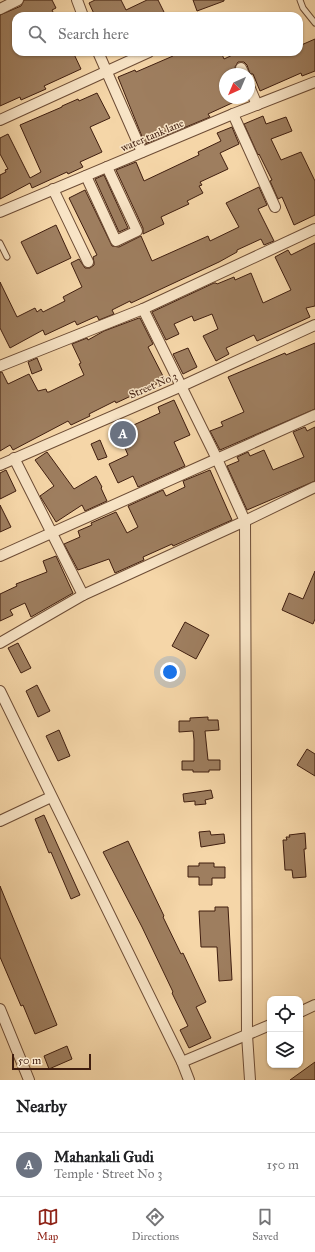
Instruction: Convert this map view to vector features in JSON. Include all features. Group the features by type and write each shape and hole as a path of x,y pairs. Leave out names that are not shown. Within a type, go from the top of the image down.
{"street":[{"path":"0,9 18,0"},
{"path":"76,0 81,12"},
{"path":"100,56 142,152"},
{"path":"0,120 140,56"},
{"name":"water tank lane","path":"0,212 56,188 70,188 86,176 109,166 233,114 315,82"},
{"path":"255,100 257,105"},
{"path":"233,114 275,207"},
{"path":"86,176 116,241 137,232 109,166"},
{"path":"109,166 145,235"},
{"path":"56,188 63,197"},
{"path":"56,188 88,262"},
{"path":"0,366 143,309 315,229"},
{"path":"143,309 182,386 245,521 247,1035 250,1080"},
{"name":"Street No 3","path":"0,465 182,386 315,325"},
{"path":"0,556 315,415"},
{"path":"14,458 83,596"},
{"path":"0,643 83,596 315,487"},
{"path":"0,690 51,797 182,1062 189,1080"},
{"path":"0,821 51,797"},
{"path":"303,1011 315,1005"},
{"path":"0,1009 29,1080"},
{"path":"182,1062 267,1026"}],"lane":[{"path":"300,0 303,8 315,23"},
{"path":"0,243 7,257"}],"building":[{"path":"24,0 52,0 56,8 52,10 53,12 12,12 12,56 75,56 81,69 44,86 46,89 21,100 20,97 0,106 0,15 21,6"},
{"path":"95,0 121,0 126,10 147,0 158,0 164,12 93,12 89,3"},
{"path":"193,0 224,0 224,1 197,11"},
{"path":"315,39 315,71 302,76 301,73 260,91 255,79 255,68 248,68 244,62 238,62 235,68 219,68 219,104 230,104 208,114 210,117 145,144 118,77 135,70 136,72 173,56 223,56 224,59 230,56 303,56 303,44"},
{"path":"97,93 110,118 90,127 102,152 80,162 83,167 68,174 67,172 32,188 30,183 0,199 0,175 8,169 0,154 0,138 8,134 30,178 41,172 20,125 78,99 79,101"},
{"path":"263,116 266,124 286,117 292,131 271,139 281,160 301,152 315,181 315,215 294,225 282,197 278,199 270,181 272,180 259,154 258,155 244,124"},
{"path":"232,127 239,144 220,153 228,169 200,182 202,185 199,186 203,193 187,201 189,204 161,217 164,224 143,234 143,228 116,170 136,162 144,181 199,155 198,152 221,141 217,133"},
{"path":"104,175 128,228 119,232 95,179"},
{"path":"259,187 267,205 258,209 274,241 264,245 261,239 237,250 237,252 219,262 131,303 130,301 112,310 114,314 99,320 97,316 77,325 75,321 45,335 43,330 10,348 0,328 0,282 17,317 35,308 37,312 41,309 43,312 65,301 63,297 82,287 71,263 79,259 85,268 90,268 94,265 93,257 97,255 69,198 85,190 112,246 119,247 141,236 152,261 208,236 210,241 239,227 226,203"},
{"path":"56,225 71,258 37,274 21,242"},
{"path":"315,243 315,306 306,308 310,317 257,341 254,335 226,348 229,354 216,361 203,336 218,329 212,314 194,321 192,316 174,324 179,334 166,340 152,312 214,283 217,284 234,277 235,280 251,273 263,303 291,290 275,257 288,250 291,255"},
{"path":"139,318 153,344 148,347 165,380 116,403 115,401 71,425 68,421 13,450 10,445 0,451 0,372 2,372 8,384 29,374 38,391 46,389 47,392 49,392 84,375 79,364 81,363 72,344 87,338 88,340 104,331"},
{"path":"315,343 315,409 220,450 210,431 223,426 221,422 244,412 228,377 285,353 286,355"},
{"path":"188,348 197,367 183,374 173,354"},
{"path":"37,358 42,370 32,374 28,362"},
{"path":"174,400 190,435 174,442 185,466 138,487 133,476 118,483 109,464 128,455 115,425 124,421 127,428 160,413 158,407"},
{"path":"305,427 307,431 315,427 315,481 247,510 227,466 239,461 237,457 248,452 250,456 264,450 273,470 304,457 293,432"},
{"path":"100,440 107,457 98,460 91,444"},
{"path":"47,452 74,489 96,476 107,501 85,511 82,505 56,522 40,496 54,486 35,460"},
{"path":"6,470 16,491 0,499 0,473"},
{"path":"210,470 232,520 173,546 172,544 143,557 144,560 115,573 109,559 78,570 64,544 80,537 78,531 92,525 91,523 116,512 127,533 138,527 128,506 163,490 166,496 185,487 183,481"},
{"path":"0,505 11,527 0,532"},
{"path":"56,556 73,593 31,617 25,603 10,610 13,615 0,621 0,594 17,586 16,584 47,572 43,561"},
{"path":"315,571 315,619 313,624 282,610 289,593 303,599"},
{"path":"185,622 209,635 196,659 172,646"},
{"path":"18,643 31,668 21,673 8,648"},
{"path":"37,685 50,711 38,717 26,691"},
{"path":"208,717 208,720 218,720 219,730 205,731 208,760 220,760 220,770 193,772 193,770 182,770 182,761 194,761 194,740 193,731 179,732 179,721 190,721 190,718"},
{"path":"59,730 70,756 58,761 46,736"},
{"path":"307,749 315,754 315,776 297,765"},
{"path":"211,790 213,798 205,800 206,804 195,805 195,801 184,802 183,794"},
{"path":"44,815 80,895 71,899 35,819"},
{"path":"210,831 211,835 224,834 225,843 201,847 199,832"},
{"path":"305,833 306,849 304,849 306,877 293,878 292,870 285,870 283,840 287,840 286,837 290,837 289,835"},
{"path":"128,841 164,916 163,917 181,954 183,953 206,1002 196,1007 211,1038 189,1048 180,1030 188,1026 142,927 103,852"},
{"path":"199,863 214,863 214,867 225,867 225,878 212,878 212,885 199,885 199,877 188,877 188,866 199,866"},
{"path":"0,886 57,1025 35,1034 0,957"},
{"path":"215,907 228,907 232,980 219,981 217,947 201,947 199,911 215,911"},
{"path":"67,1046 72,1059 49,1069 44,1056"},
{"path":"315,1062 315,1080 290,1080"}],"place":[{"name":"Mahankali Gudi","path":"123,434"}]}
